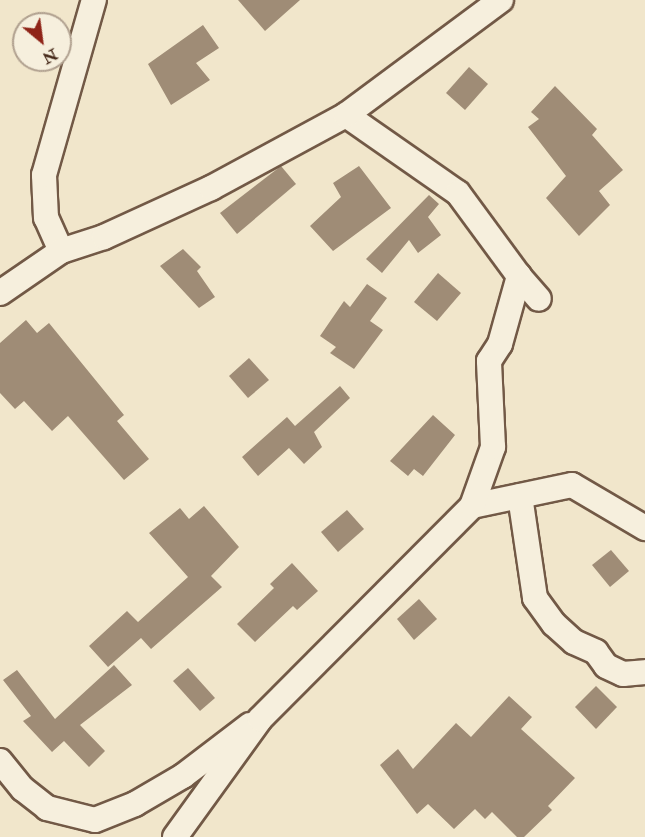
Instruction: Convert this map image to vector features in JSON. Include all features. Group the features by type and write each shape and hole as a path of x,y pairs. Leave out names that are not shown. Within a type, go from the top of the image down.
{"street":[{"path":"61,251 46,218 44,175 94,0"},
{"path":"0,293 61,251 104,237 212,188 346,115 501,0"},
{"path":"346,115 458,193 519,276 539,299"},
{"path":"0,761 23,789 47,808 95,820 135,804 183,776 260,719 472,506 493,447 489,361 500,344 519,276"},
{"path":"472,506 572,485 645,528"},
{"path":"520,496 535,598 554,624 574,642 596,652 606,666 623,674 645,672"},
{"path":"176,837 260,719"}],"building":[{"path":"238,0 300,0 265,31"},
{"path":"203,25 219,48 196,63 210,80 171,105 148,64"},
{"path":"469,67 488,84 465,110 446,93"},
{"path":"555,86 597,129 592,135 623,170 599,191 610,205 579,236 546,198 566,176 528,127 539,119 531,112"},
{"path":"281,166 296,184 237,234 220,213"},
{"path":"359,166 391,208 333,251 310,226 341,197 333,183"},
{"path":"429,195 439,204 428,217 441,235 418,253 409,240 382,273 366,259"},
{"path":"183,249 201,267 197,271 215,297 199,308 160,266"},
{"path":"438,273 461,293 437,321 414,302"},
{"path":"367,284 387,298 370,321 383,330 354,369 330,353 336,347 320,336 344,301 350,307"},
{"path":"26,320 37,333 49,323 124,415 117,421 149,459 124,480 68,416 52,431 24,401 15,409 0,393 0,343"},
{"path":"249,358 269,380 248,398 229,376"},
{"path":"340,386 350,398 314,432 322,447 304,464 289,448 258,476 242,457 287,417 295,426"},
{"path":"433,415 455,435 423,476 414,469 408,476 390,461"},
{"path":"204,506 239,547 211,576 222,587 151,649 141,638 108,667 89,646 127,611 138,622 188,577 149,533 180,508 189,519"},
{"path":"347,510 364,529 338,552 321,532"},
{"path":"611,550 629,571 610,587 592,565"},
{"path":"292,563 318,591 297,610 293,606 255,642 237,624 274,588 270,584"},
{"path":"419,599 437,619 414,640 397,619"},
{"path":"114,665 132,685 80,725 105,751 89,767 64,741 52,752 23,721 31,716 3,680 17,670 55,719"},
{"path":"188,668 215,698 200,711 173,681"},
{"path":"596,686 617,707 596,729 575,707"},
{"path":"509,696 532,717 521,729 575,778 548,806 552,810 524,837 517,837 492,812 485,819 475,809 454,829 428,804 417,814 380,765 398,749 413,769 456,723 471,737"}]}
